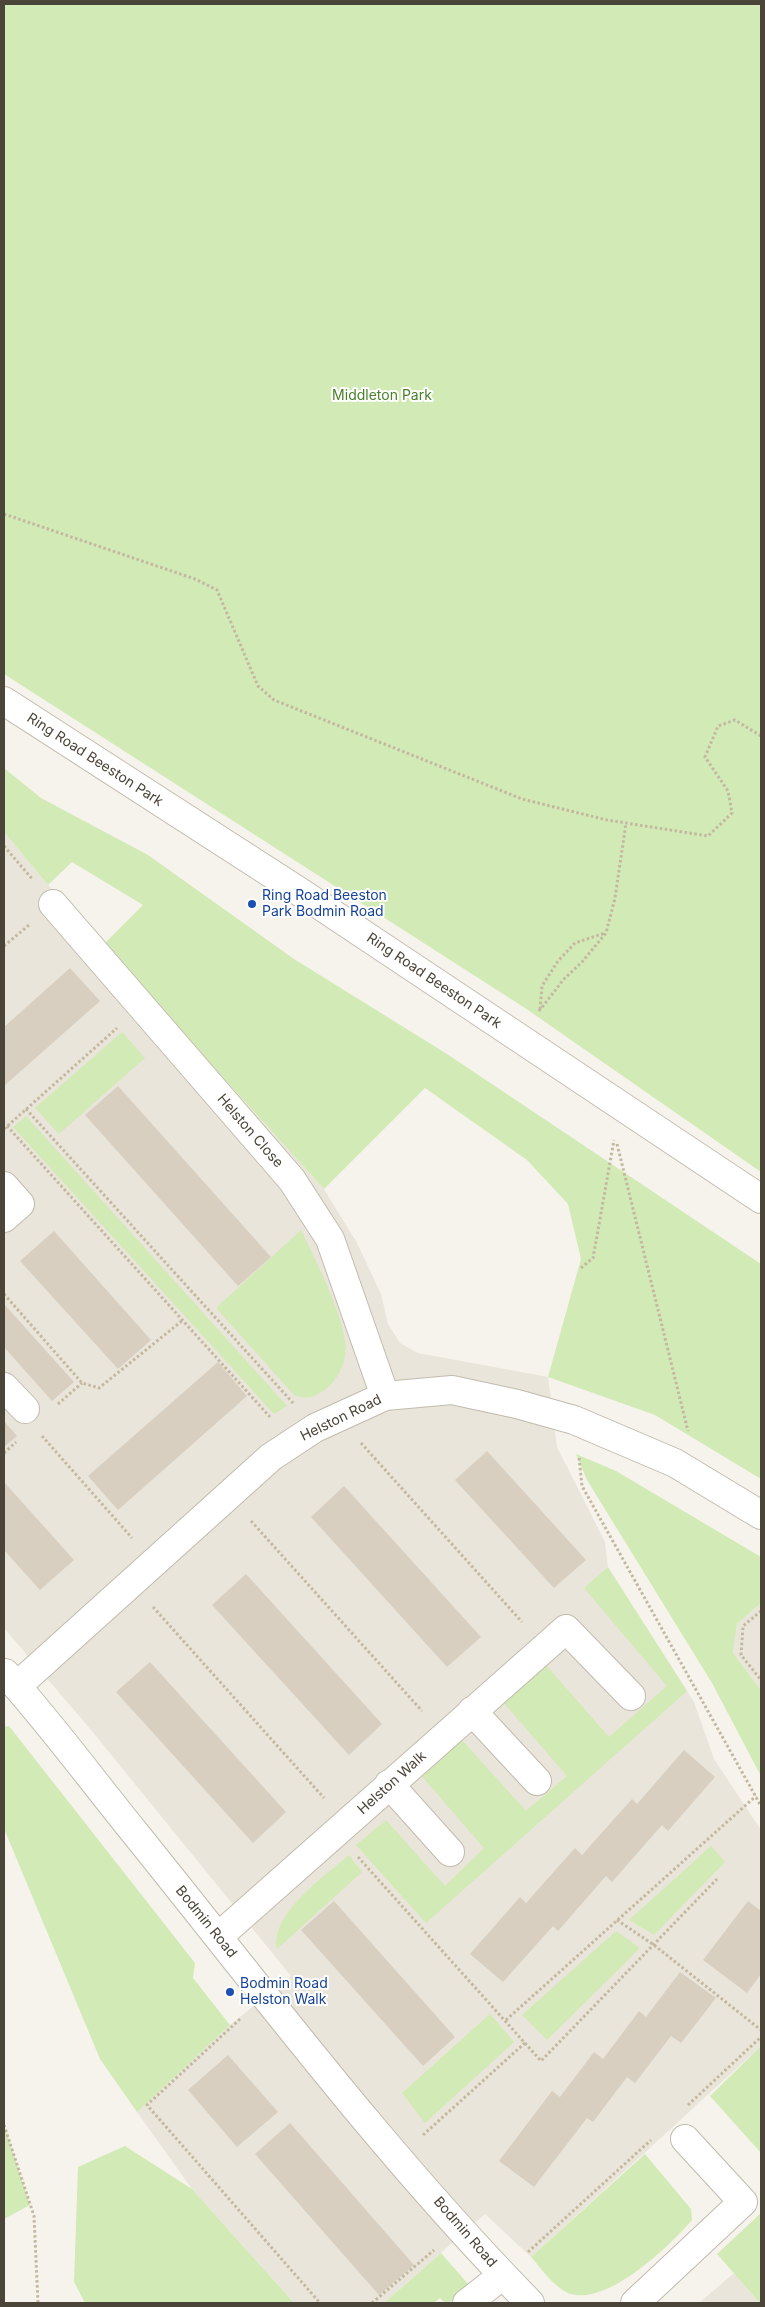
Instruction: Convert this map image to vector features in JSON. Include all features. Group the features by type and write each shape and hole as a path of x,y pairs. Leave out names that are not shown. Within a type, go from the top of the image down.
{"street":[{"name":"Ring Road Beeston Park","path":"4,701 300,892 761,1199"},
{"name":"Helston Close","path":"53,904 292,1180 330,1239 385,1396"},
{"path":"4,1186 20,1204 4,1218"},
{"path":"4,1387 25,1409"},
{"name":"Helston Road","path":"10,1679 131,1582 271,1457 315,1429 385,1396 452,1390 517,1404 574,1420 675,1463 761,1515"},
{"name":"Helston Walk","path":"218,1936 566,1628 631,1696"},
{"name":"Bodmin Road","path":"10,1679 218,1936 301,2044 460,2227 530,2303"},
{"path":"472,1711 537,1781"},
{"path":"390,1784 450,1852"},
{"path":"635,2303 743,2202 685,2139"},
{"path":"467,2303 503,2275"}],"path":[{"path":"4,514 195,579 217,590 258,686 274,700 522,799 626,823 708,836 732,814 728,791 705,756 718,726 735,720 761,736"},
{"path":"519,1037 564,978 582,962 606,933 615,898 626,823"},
{"path":"4,846 53,904"},
{"path":"540,1010 542,986 558,962 575,943 606,933"},
{"path":"142,1007 5,1128 183,1320 315,1429 544,1647"},
{"path":"26,1110 315,1429"},
{"path":"581,1268 593,1258 614,1134 699,1476"},
{"path":"4,1294 82,1383 100,1388 183,1320"},
{"path":"574,1420 582,1486 761,1806"},
{"path":"39,1434 154,1562"},
{"path":"228,1495 444,1736"},
{"path":"131,1582 541,2061 717,1879"},
{"path":"761,1611 743,1626 741,1655 761,1680"},
{"path":"506,2020 756,1796"},
{"path":"617,1920 654,1945 761,2030"},
{"path":"265,1996 147,2105 320,2303"},
{"path":"684,2109 761,2037"},
{"path":"399,2157 526,2042"},
{"path":"4,2126 34,2216 38,2303"},
{"path":"503,2275 655,2135"},
{"path":"372,2303 460,2227"}],"shaded area":[{"path":"4,832 48,885 324,1189 357,1243 381,1294 388,1324 400,1343 418,1353 548,1377 557,1447 605,1542 608,1568 694,1702 714,1759 761,1830 761,2046 531,2257 485,2214 384,2303 294,2303 192,2189 137,2112 230,2025 291,1976 91,1730 4,1628"},
{"path":"761,1603 761,1690 733,1653 737,1624"},
{"path":"734,2273 760,2303 699,2303"}],"green space":[{"name":"Middleton Park","path":"4,4 761,4 761,1172 525,1008 4,674"},
{"path":"4,768 41,798 148,855 294,959 447,1054 761,1264 761,1479 655,1415 548,1377 581,1259 568,1204 527,1160 425,1088 324,1189 103,945 143,905 72,862 48,885 4,832"},
{"path":"122,1032 145,1058 59,1134 35,1108"},
{"path":"26,1116 287,1406 274,1414 13,1127"},
{"path":"301,1230 337,1311 345,1344 344,1361 336,1378 322,1392 307,1397 294,1395 216,1308"},
{"path":"576,1454 616,1471 761,1557 761,1603 737,1624 733,1653 761,1690 761,1776 712,1683 587,1480"},
{"path":"608,1567 687,1691 426,1923 356,1845 386,1820 445,1886 484,1848 420,1774 460,1738 526,1811 567,1776 503,1702 545,1664 609,1737 667,1686 584,1588"},
{"path":"9,1726 195,1963 193,1978 230,2025 137,2112 100,2059 5,1831 4,1727"},
{"path":"711,1846 725,1862 654,1935 629,1920"},
{"path":"349,1855 362,1872 277,1949 277,1936 282,1922 290,1909 314,1885"},
{"path":"616,1931 640,1948 547,2040 522,2015"},
{"path":"490,2014 514,2042 425,2123 402,2093"},
{"path":"761,2046 761,2153 710,2096"},
{"path":"4,2125 30,2205 4,2219"},
{"path":"125,2146 192,2189 294,2303 85,2303 74,2282 78,2167"},
{"path":"645,2154 691,2209 692,2220 654,2258 620,2282 602,2291 586,2295 571,2294 560,2288 531,2257"},
{"path":"761,2213 761,2303 760,2303 717,2254"},
{"path":"441,2253 469,2285 449,2303 445,2303 440,2298 434,2303 384,2303"}],"building":[{"path":"70,968 100,1001 4,1086 4,1027"},
{"path":"118,1086 271,1257 238,1286 85,1115"},
{"path":"54,1231 151,1340 118,1369 20,1261"},
{"path":"4,1304 74,1382 52,1401 4,1347"},
{"path":"218,1362 247,1396 118,1510 88,1476"},
{"path":"4,1421 17,1436 4,1447"},
{"path":"487,1451 586,1560 554,1588 455,1480"},
{"path":"4,1482 74,1560 40,1590 4,1550"},
{"path":"344,1486 481,1637 447,1667 311,1517"},
{"path":"246,1574 382,1724 349,1755 212,1605"},
{"path":"150,1662 286,1812 253,1843 116,1692"},
{"path":"684,1750 715,1777 668,1831 662,1825 612,1882 606,1876 558,1931 553,1926 503,1982 470,1954 520,1897 526,1903 575,1848 582,1855 632,1799 637,1804"},
{"path":"334,1901 455,2037 423,2066 301,1930"},
{"path":"748,1901 761,1911 761,1974 747,1993 703,1960"},
{"path":"680,1972 716,1998 681,2043 671,2036 635,2083 627,2077 593,2122 587,2118 534,2187 499,2161 552,2091 560,2097 594,2052 603,2059 639,2011 646,2017"},
{"path":"228,2055 278,2112 237,2147 188,2090"},
{"path":"290,2123 414,2265 379,2295 255,2154"}],"place":[{"name":"Ring Road Beeston Park Bodmin Road","path":"252,904"},
{"name":"Bodmin Road Helston Walk","path":"230,1992"}]}
